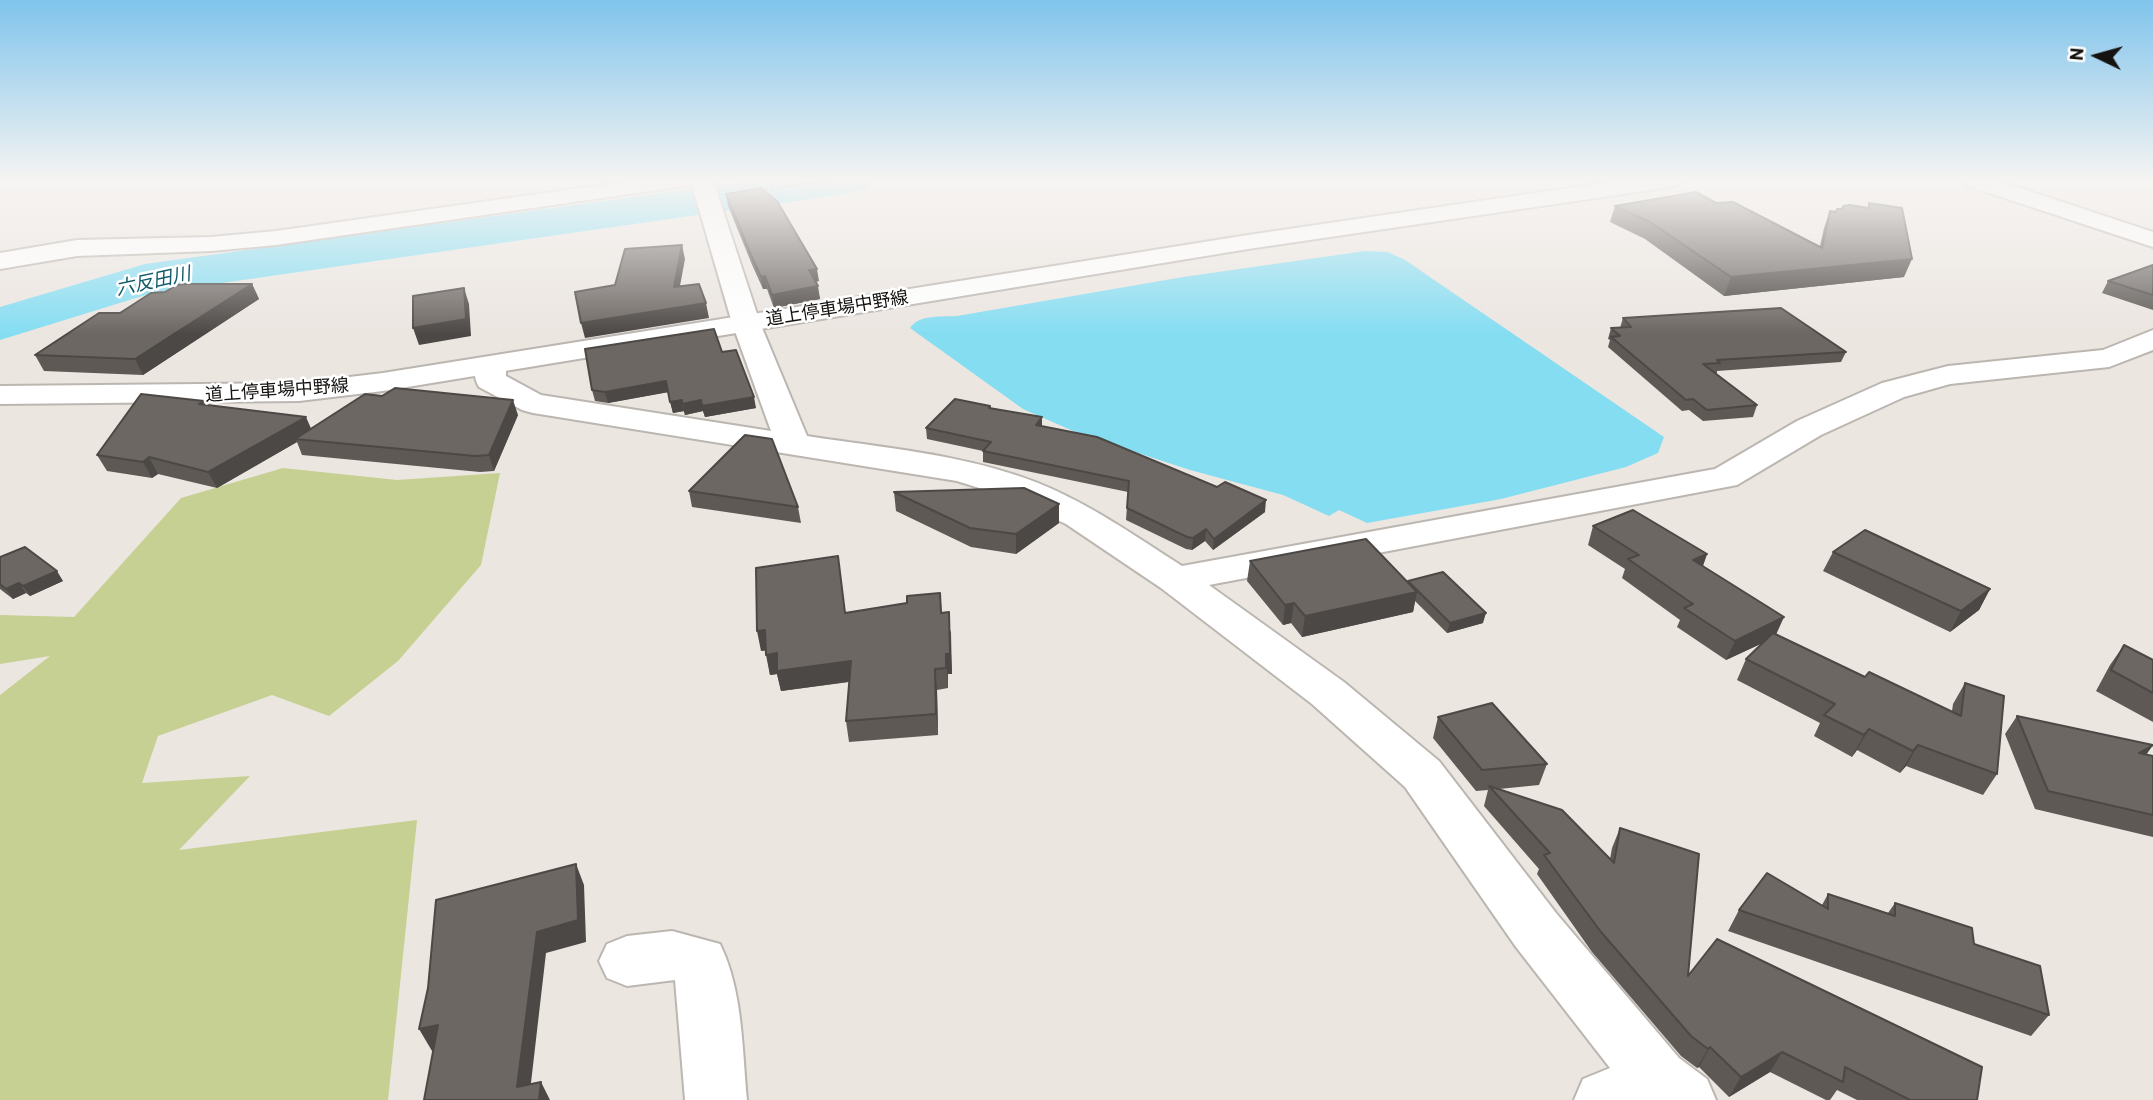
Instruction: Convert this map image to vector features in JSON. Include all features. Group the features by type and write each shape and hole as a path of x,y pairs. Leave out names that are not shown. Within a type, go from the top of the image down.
{"street":[{"path":"0,261 77,248 211,244 330,231"},
{"path":"715,231 746,323 794,446"},
{"name":"道上停車場中野線","path":"0,395 299,392 491,366 1321,231"},
{"path":"2127,231 2153,240"},
{"path":"1175,579 1725,478 1809,428 1893,390 1948,374 2109,358 2153,340"},
{"path":"491,366 490,380 533,403 962,471 1024,490 1079,516 1175,579 1328,693 1422,774 1536,930 1649,1093"},
{"path":"627,961 672,955 700,961 707,995 716,1100"}],"green space":[{"path":"283,468 397,480 500,473 481,565 398,661 329,716 272,695 158,736 142,783 250,776 179,850 417,820 388,1100 0,1100 0,695 50,656 0,664 0,615 74,617 181,498"}],"water":[{"path":"1365,251 1388,252 1405,260 1664,437 1658,453 1626,467 1501,499 1367,523 1339,510 1329,516 1283,495 1190,470 1080,434 1023,409 910,328 919,320 931,317 957,316 1183,277"}],"building":[{"path":"741,231 795,231 817,269 809,270 818,286 772,295 765,276 761,277"},
{"path":"1664,231 1790,231 1822,248 1826,231 1907,231 1912,259 1731,277"},
{"path":"682,245 674,287 699,284 706,303 581,323 575,292 615,285 625,249"},
{"path":"2153,265 2153,295 2108,281"},
{"path":"252,284 135,359 35,355 99,313 120,313 151,293 165,292 177,285"},
{"path":"464,288 466,319 413,328 413,296"},
{"path":"1781,308 1846,352 1717,360 1720,363 1703,364 1757,405 1707,410 1693,399 1686,400 1611,337 1620,336 1611,328 1631,327 1623,318"},
{"path":"714,329 722,352 736,350 754,397 702,406 701,400 682,404 682,400 670,402 666,381 605,392 592,390 585,349"},
{"path":"395,388 513,400 489,455 475,456 295,439 365,394 382,396"},
{"path":"141,394 306,417 208,472 149,457 143,462 97,455"},
{"path":"955,399 1042,417 1036,425 1097,437 1217,487 1225,482 1266,500 1214,539 1206,529 1193,538 1187,537 1127,508 1129,481 983,451 991,442 926,428"},
{"path":"745,435 772,439 798,507 689,491"},
{"path":"1024,488 1059,504 1016,534 970,528 894,492"},
{"path":"1633,510 1707,554 1693,560 1784,617 1735,641 1684,608 1693,604 1628,559 1639,555 1593,526"},
{"path":"1865,530 1990,589 1961,611 1833,552"},
{"path":"1366,539 1417,592 1305,616 1294,603 1285,605 1250,561"},
{"path":"25,547 57,571 23,586 19,583 6,589 0,584 0,557"},
{"path":"838,556 845,613 907,603 907,596 940,593 941,613 949,612 950,654 946,654 946,668 935,669 936,714 846,721 851,661 777,671 777,653 766,655 765,630 757,631 756,568"},
{"path":"1443,572 1486,613 1450,623 1408,581"},
{"path":"1773,633 1865,677 1869,672 1961,716 1965,683 2004,696 1997,774 1918,745 1913,751 1869,729 1864,735 1824,715 1835,704 1746,659"},
{"path":"2124,645 2153,660 2153,693 2111,670"},
{"path":"1492,703 1547,764 1482,770 1438,717"},
{"path":"2017,716 2153,745 2139,753 2153,756 2153,815 2048,791"},
{"path":"1489,786 1562,810 1614,863 1620,828 1699,854 1688,976 1717,939 1982,1067 1977,1100 1910,1100 1845,1067 1843,1082 1782,1052 1741,1077 1710,1047 1708,1049 1691,1036 1601,932 1544,855 1550,853"},
{"path":"576,864 578,920 537,932 517,1087 541,1082 539,1100 424,1100 438,1025 419,1029 428,988 436,900"},
{"path":"1767,873 1828,909 1828,894 1895,916 1895,903 1972,928 1974,944 2040,966 2049,1015 1739,910"}],"waterway":[{"name":"六反田川","path":"0,324 145,279 485,231"}]}
